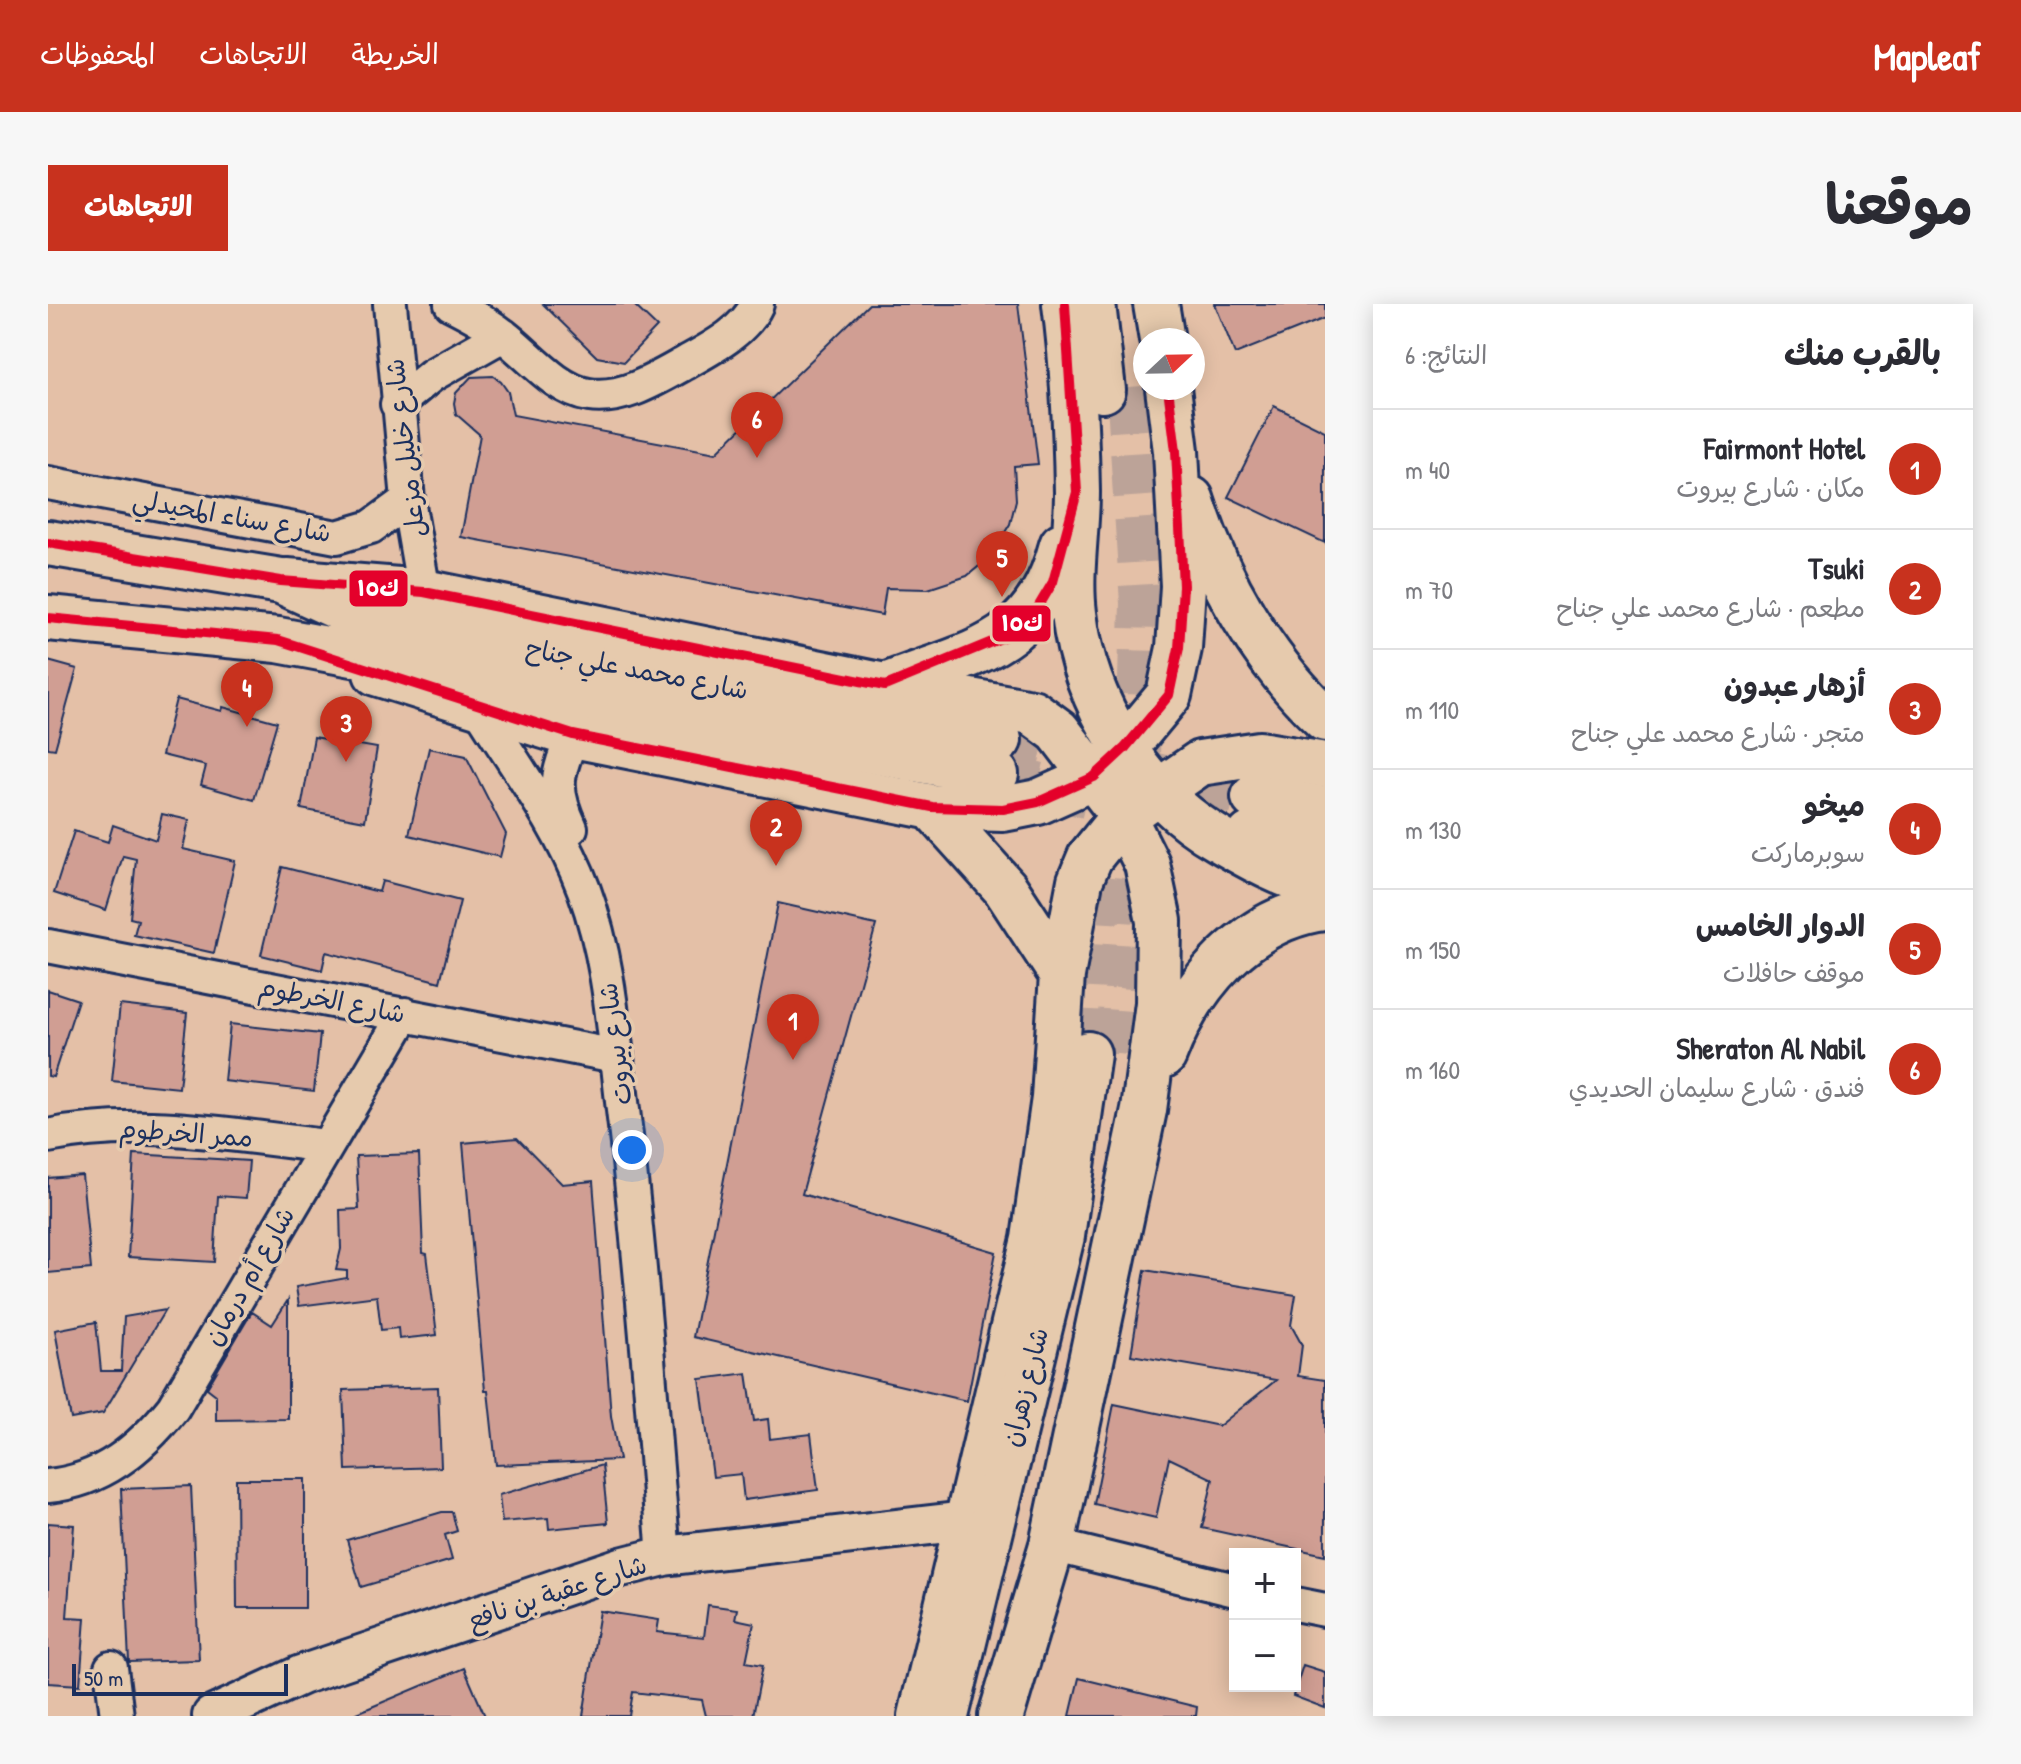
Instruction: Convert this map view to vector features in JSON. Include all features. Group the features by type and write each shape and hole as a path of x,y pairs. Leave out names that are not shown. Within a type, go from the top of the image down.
{"main road":[{"path":"1001,1716 1052,1545 1144,1110 1158,1003 1159,921 1147,864 1123,816 1073,612 1077,492 1065,304"},
{"path":"1093,304 1133,388"},
{"path":"1116,304 1133,388"},
{"path":"1156,304 1160,328"},
{"path":"1141,400 1176,451 1221,577 1266,649 1325,719"},
{"path":"1109,762 1169,695 1179,648 1183,586 1176,451"},
{"path":"885,686 1011,634 1037,609 1053,582 1077,492"},
{"name":"شارع محمد علي جناح","path":"48,543 281,581 424,592 885,686 1032,712 1109,762 1038,802 1003,809 932,807 573,735 278,640"},
{"name":"شارع محمد علي جناح","path":"48,618 278,640 998,757 353,614 281,581"},
{"path":"921,1716 1034,1239 1054,1098 1062,975 1080,881 1097,846 1123,816 1200,763 1235,755 1289,756 1325,765"},
{"path":"1109,762 1159,791 1197,827 1223,842 1262,862 1325,886"},
{"path":"932,807 1005,888 1062,975"},
{"path":"1325,809 1252,816 1325,847"},
{"path":"1144,1110 1184,1008 1203,984 1259,931 1307,910 1325,908"},
{"name":"شارع زهران","path":"946,1716 1062,1236 1102,1054 1095,1205 978,1716"}],"street":[{"name":"شارع خليل مزعل","path":"390,304 408,500 424,592"},
{"path":"451,304 503,335 557,380 588,395 627,392 716,345 752,316 757,304"},
{"path":"397,404 432,375 503,335"},
{"name":"شارع سناء المحيدلي","path":"48,483 337,537 371,527 408,500"},
{"name":"شارع بيروت","path":"478,706 532,787 562,842 612,961 616,1056 645,1236"},
{"name":"شارع بيروت","path":"573,735 559,771 560,802 601,897 612,961 671,1456 674,1555"},
{"name":"شارع الخرطوم","path":"48,946 616,1056"},
{"name":"شارع أم درمان","path":"48,1486 67,1484 123,1459 148,1439 173,1408 405,1014"},
{"name":"ممر الخرطوم","path":"48,1136 86,1128 135,1125 325,1146"},
{"name":"شارع عقبة بن نافع","path":"212,1716 301,1675 621,1567 674,1555 965,1521"},
{"path":"1052,1545 1229,1589"},
{"path":"1301,1605 1325,1610"},
{"path":"111,1668 117,1716"}],"building":[{"path":"543,304 633,304 657,327 624,362 597,357"},
{"path":"869,304 1018,304 1038,464 1014,466 1016,500 1010,524 989,558 967,576 928,589 886,588 882,615 461,537 480,435 456,414 454,403 456,393 471,377 493,376 501,382 508,392 513,415 716,453"},
{"path":"1215,304 1325,304 1325,318 1235,354"},
{"path":"1274,406 1325,431 1325,543 1228,497"},
{"path":"48,661 77,669 55,749 48,748"},
{"path":"176,699 222,711 223,707 277,722 254,800 201,785 206,766 162,755"},
{"path":"314,737 377,748 365,821 301,809"},
{"path":"429,748 466,756 506,834 500,857 409,835"},
{"path":"162,814 189,820 183,849 235,861 214,953 134,935 138,920 130,918 136,859 123,856 106,910 54,893 74,831 108,842 113,825 156,840"},
{"path":"282,867 379,892 382,881 460,901 440,982 326,952 322,970 261,955"},
{"path":"778,903 876,925 802,1194 996,1252 967,1401 693,1337"},
{"path":"48,990 78,1000 53,1077 48,1076"},
{"path":"120,1005 187,1013 179,1088 112,1081"},
{"path":"230,1024 320,1034 314,1091 224,1081"},
{"path":"517,1138 562,1184 593,1181 611,1416 619,1460 496,1465 488,1391 485,1391 463,1143"},
{"path":"134,1154 249,1161 246,1198 218,1196 214,1262 128,1257"},
{"path":"419,1154 423,1253 427,1254 437,1335 399,1339 398,1328 381,1330 377,1296 299,1306 296,1287 347,1278 347,1271 336,1270 341,1249 340,1210 359,1209 356,1156"},
{"path":"82,1175 91,1269 48,1273 48,1178"},
{"path":"1145,1270 1296,1295 1291,1325 1302,1345 1298,1376 1325,1380 1325,1555 1202,1528 1213,1479 1169,1458 1156,1518 1094,1504 1114,1404 1219,1426 1276,1380 1131,1355"},
{"path":"288,1300 288,1419 216,1420 216,1395 207,1388 250,1315 252,1312 272,1325"},
{"path":"165,1310 103,1413 71,1419 55,1330 96,1322 101,1371 121,1371 124,1317"},
{"path":"747,1373 754,1421 768,1419 770,1439 811,1434 818,1490 744,1500 741,1474 713,1477 700,1379"},
{"path":"438,1387 441,1467 346,1470 343,1390"},
{"path":"602,1465 608,1523 549,1529 548,1518 502,1522 499,1495"},
{"path":"236,1479 305,1479 305,1608 237,1608"},
{"path":"191,1486 199,1660 129,1662 121,1489"},
{"path":"442,1512 452,1512 457,1531 445,1535 452,1560 361,1587 347,1540"},
{"path":"48,1523 74,1525 67,1617 85,1618 80,1685 48,1683"},
{"path":"708,1605 737,1609 735,1619 754,1623 746,1662 763,1665 753,1716 706,1716 702,1700 633,1692 629,1716 583,1716 600,1611 659,1620 657,1632 704,1637"},
{"path":"1303,1665 1325,1672 1325,1708 1293,1696 1294,1692 1301,1692"},
{"path":"464,1668 485,1716 350,1716"},
{"path":"1079,1678 1197,1707 1196,1716 1070,1716"}],"tunnel":[{"path":"1128,387 1142,603 1138,757"},
{"path":"999,740 1254,797"},
{"path":"996,774 1087,796"},
{"path":"1117,1054 1134,833"},
{"path":"1088,1054 1099,863"}],"transit line":[{"name":"ك١٥","path":"48,543 281,581 424,592 885,686 1011,634 1037,609 1053,582 1077,492 1065,304"},
{"name":"ك١٥","path":"48,618 278,640 573,735 932,807 1003,809 1038,802 1094,777 1125,748 1169,695 1179,648 1183,586 1176,451 1170,400"}],"place":[{"name":"Sheraton Al Nabil","path":"757,458"},
{"name":"الدوار الخامس","path":"1002,597"},
{"name":"ميخو","path":"247,727"},
{"name":"أزهار عبدون","path":"346,762"},
{"name":"Tsuki","path":"776,866"},
{"name":"Fairmont Hotel","path":"793,1060"}]}
